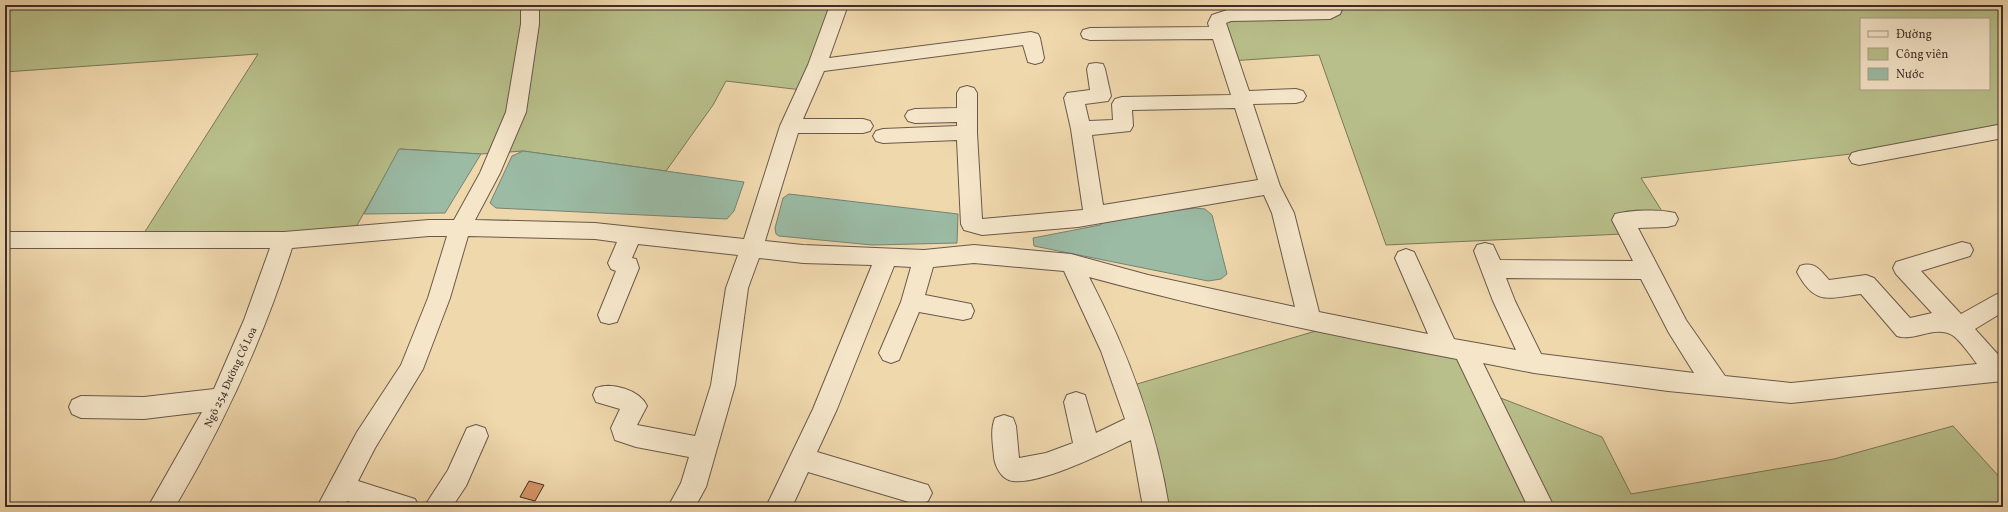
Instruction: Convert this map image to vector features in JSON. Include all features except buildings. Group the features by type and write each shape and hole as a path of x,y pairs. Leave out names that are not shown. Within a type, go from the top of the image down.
{"street":[{"path":"406,507 335,497 366,440 411,369 439,298 460,228 490,173 516,112 530,24 530,5"},
{"path":"681,507 693,487 723,385 737,288 752,248 790,126 817,65 839,5"},
{"path":"1310,320 1283,213 1270,186 1217,22 1218,19 1223,16 1330,13 1334,10 1335,5"},
{"path":"1090,34 1220,33"},
{"path":"817,65 870,60 978,44 1031,38 1035,58"},
{"path":"1094,215 1074,98 1101,96 1096,69"},
{"path":"967,93 967,124 974,254"},
{"path":"1080,129 1124,126 1122,104 1296,96"},
{"path":"915,116 967,124"},
{"path":"883,136 967,124"},
{"path":"790,126 863,126"},
{"path":"1860,158 2003,131"},
{"path":"972,224 982,227 1078,219 1094,215 1270,186"},
{"path":"1667,219 1623,220 1700,365 1718,386"},
{"path":"5,240 284,240 429,228 460,228 595,231 803,254 924,259 974,254 1071,263 1148,284 1310,320 1455,349 1534,362 1718,386 1791,393 2001,371"},
{"path":"609,315 628,268 628,265 620,263 631,235"},
{"name":"Ngõ 254 Đường Cổ Loa","path":"161,507 193,454 221,399 256,321 284,240"},
{"path":"1962,250 1904,268 2001,371"},
{"path":"779,507 826,409 886,258"},
{"path":"1406,258 1500,428 1541,507"},
{"path":"891,354 912,302 924,259"},
{"path":"1534,362 1510,313 1489,260 1649,270"},
{"path":"1071,263 1097,312 1136,410 1154,486 1156,507"},
{"path":"1808,272 1824,290 1866,284 1905,329 1935,322 1959,327 2003,301"},
{"path":"912,302 963,311"},
{"path":"605,395 628,401 635,406 623,428 624,432 644,438 704,449"},
{"path":"81,407 144,408 221,399"},
{"path":"1076,402 1087,447"},
{"path":"1004,426 1007,462 1013,470 1062,458 1139,424"},
{"path":"437,507 457,478 476,436"},
{"path":"803,459 919,493"}],"green space":[{"path":"5,5 841,5 802,90 726,81 713,105 666,171 523,151 481,154 400,149 352,234 139,241 258,54 5,72"},
{"path":"1333,5 2003,5 2003,130 1851,154 1641,178 1667,219 1623,220 1623,234 1386,245 1319,55 1230,61 1218,19 1333,10"},
{"path":"1336,325 1465,351 1485,392 1602,437 1631,494 1834,459 1953,426 2003,481 2003,507 1157,507 1127,387"}],"water":[{"path":"399,149 481,154 445,213 364,214"},
{"path":"523,151 744,182 734,211 727,219 496,208 490,203 512,156"},
{"path":"789,194 958,214 957,243 872,245 779,236 776,234 775,228 783,198"},
{"path":"1195,208 1205,209 1212,215 1227,274 1221,279 1208,281 1034,246 1033,238 1100,225 1108,219"}]}
